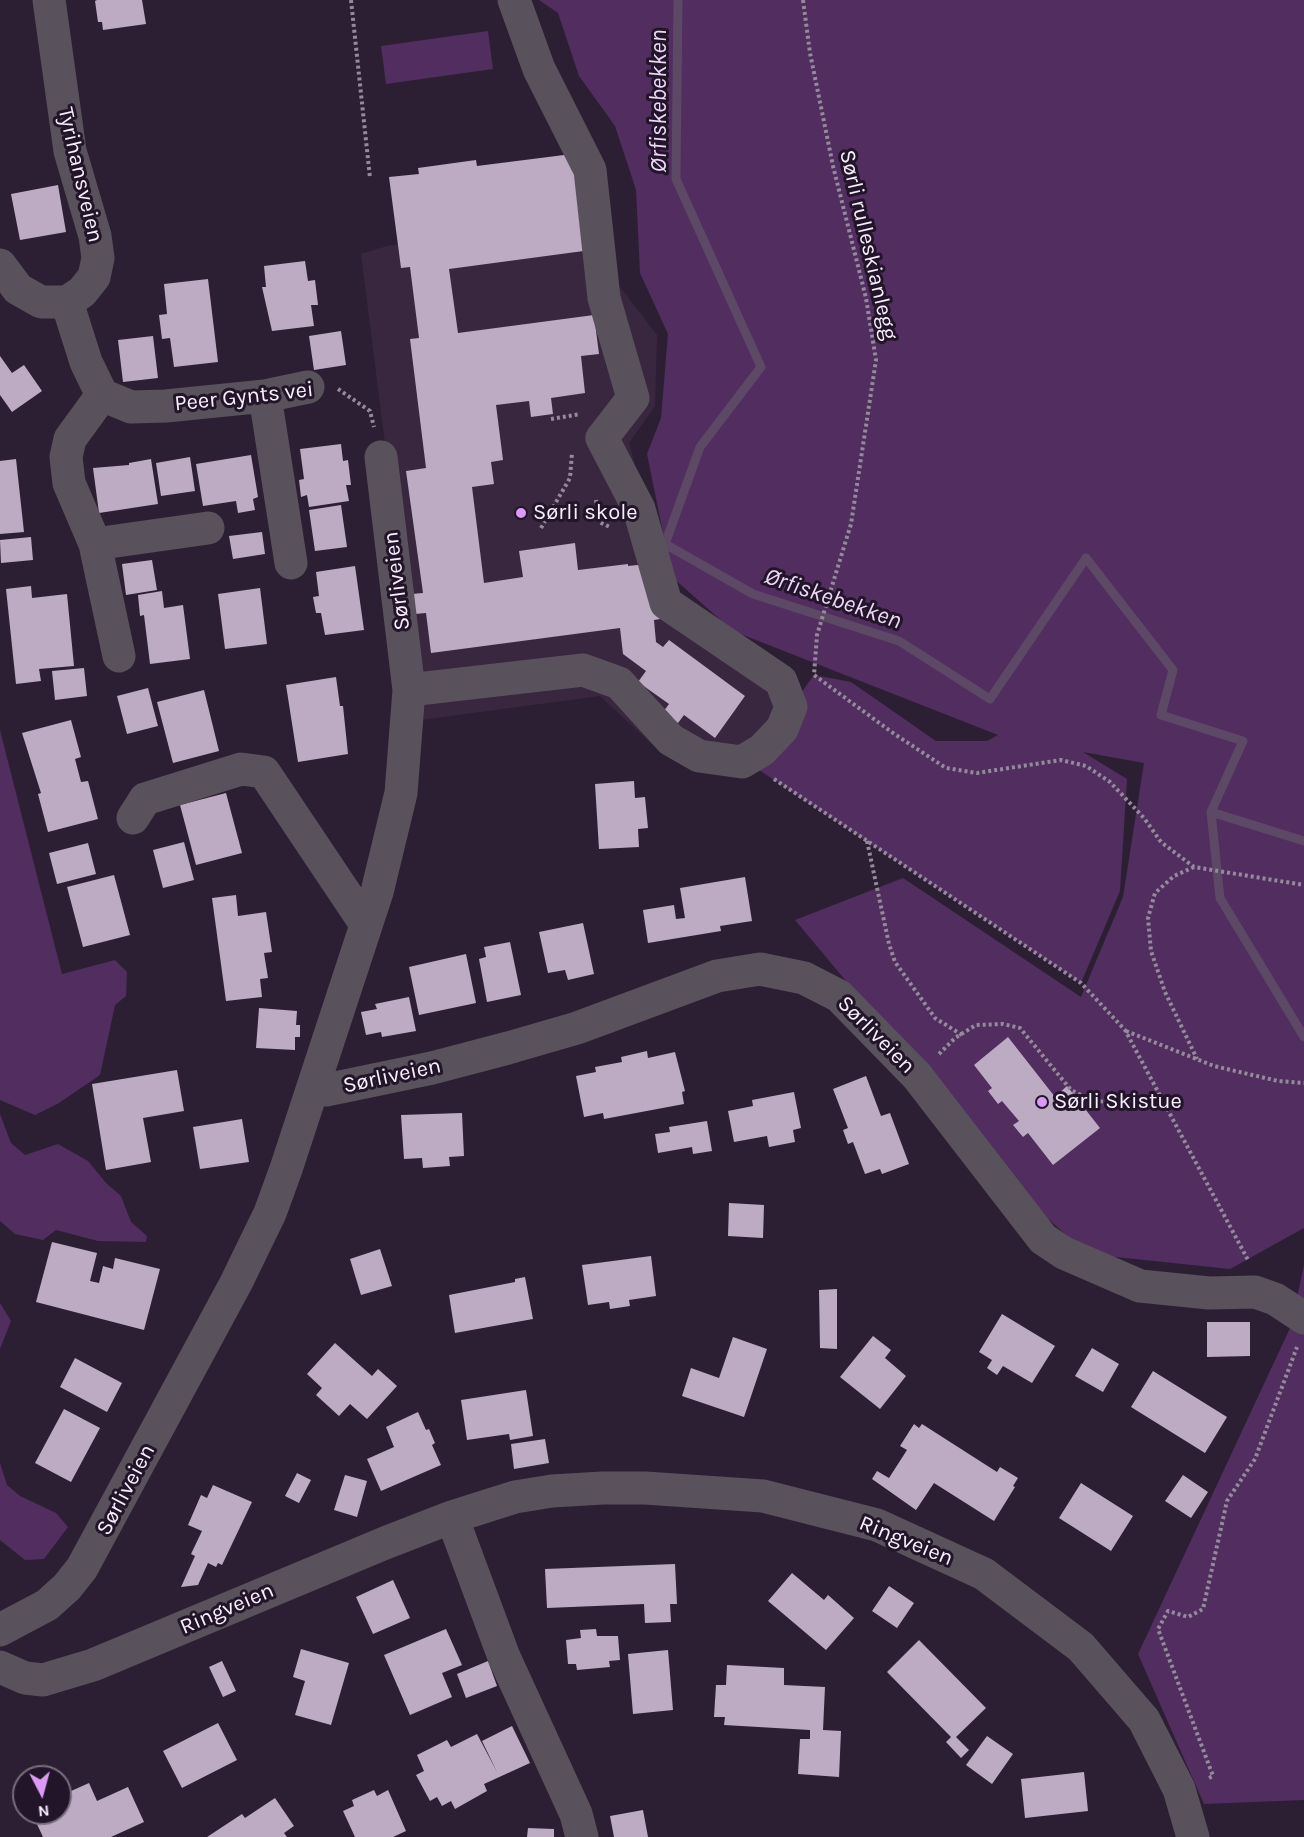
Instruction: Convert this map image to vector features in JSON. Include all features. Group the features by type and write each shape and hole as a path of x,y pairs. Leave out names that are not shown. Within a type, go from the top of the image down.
{"street":[{"name":"Tyrihansveien","path":"49,0 70,151 95,237 98,258 94,277 82,292 67,302"},
{"path":"409,690 583,670 618,682 671,740 699,756 742,762 762,750 783,729 791,707 781,681 666,603 639,508 602,438 633,398 604,298 590,170 539,69 514,0"},
{"path":"0,265 18,289 40,302 67,302 86,362 102,395 70,439 66,457 69,483 95,544 119,656"},
{"name":"Peer Gynts vei","path":"102,395 131,407 166,406 265,396 308,387"},
{"path":"265,396 291,563"},
{"name":"Sørliveien","path":"10,1626 47,1605 67,1587 99,1540 257,1240 286,1169 314,1087 385,865 400,794 409,690 381,458"},
{"path":"95,544 208,528"},
{"path":"133,819 145,799 241,769 264,772 365,923"},
{"name":"Sørliveien","path":"314,1087 326,1090 432,1068 499,1051 577,1028 717,976 760,969 804,978 839,996 917,1076 1043,1239 1064,1254 1140,1286 1209,1293 1255,1292 1291,1315"},
{"name":"Ringveien","path":"0,1667 25,1678 43,1680 84,1668 452,1517 515,1497 552,1491 645,1488 763,1496 877,1525 984,1574 1081,1647 1144,1720 1179,1789 1193,1837"},
{"path":"452,1517 504,1657 576,1814 582,1837"}],"path":[{"path":"351,0 370,178"},
{"name":"Sørli rulleskianlegg","path":"803,0 810,53 830,155 866,298 876,360 851,524 817,635 814,675 893,733 946,768 977,773 1061,760 1086,766 1110,782 1144,818 1161,842 1194,867"},
{"name":"Peer Gynts vei","path":"308,387 342,390 370,411 381,458"},
{"path":"551,419 581,414"},
{"path":"742,762 750,764 1081,983 1125,1030 1214,1192 1291,1315 1254,1459 1227,1501 1203,1609 1188,1617 1168,1611 1158,1629 1213,1776 1179,1789"},
{"path":"867,841 885,916 885,930 895,962 935,1017 962,1035"},
{"path":"1197,1059 1165,992 1151,951 1148,918 1155,893 1174,876 1194,867 1304,885"},
{"path":"917,1076 976,1025 1003,1024 1020,1028 1071,1090 1095,1102 1160,1096"},
{"path":"1125,1030 1214,1066 1304,1083"}],"shaded area":[{"path":"539,0 1304,0 1304,1228 1230,1269 1087,1254 1034,1206 795,920 903,878 1081,997 1123,897 1144,763 1083,752 1127,779 1120,891 1081,983 750,764 814,675 851,682 936,741 987,741 998,735 733,631 672,577 647,454 661,418 668,334 640,273 636,190 615,126 579,76 558,13"},
{"path":"488,31 493,69 386,84 381,46"},
{"name":"Sørli skole","path":"567,218 657,335 655,406 629,443 668,584 801,694 750,764 658,750 600,696 420,720 361,254 387,246"},
{"path":"0,730 62,974 115,960 127,972 126,996 115,1005 100,1075 59,1103 35,1115 0,1100"},
{"path":"0,1114 11,1143 25,1155 58,1144 88,1161 106,1183 121,1196 131,1222 147,1236 146,1242 98,1241 56,1230 43,1240 15,1234 0,1221"},
{"path":"1304,1265 1304,1800 1204,1804 1138,1654 1291,1326"},
{"path":"0,1303 11,1321 0,1349"},
{"path":"0,1463 7,1485 20,1496 56,1513 68,1527 44,1559 25,1560 0,1540"}],"building":[{"path":"142,0 146,24 103,30 102,22 98,22 95,1"},
{"path":"572,154 591,250 449,269 458,333 594,315 599,354 581,356 585,393 551,398 553,414 531,417 529,401 496,405 503,460 491,462 494,484 472,487 484,583 523,577 519,551 575,543 578,570 647,564 660,619 654,620 656,642 663,647 669,640 745,696 715,738 684,715 678,723 663,712 669,704 638,682 646,671 623,654 620,628 431,653 426,613 415,614 412,594 423,593 406,471 426,468 410,339 419,338 410,267 401,268 389,177 419,174 418,168 476,160 477,166"},
{"path":"58,185 66,232 20,240 11,194"},
{"path":"305,261 308,281 315,280 318,305 311,305 314,326 272,331 262,287 266,287 264,266"},
{"path":"208,279 218,362 174,367 170,338 162,339 159,315 167,314 164,284"},
{"path":"341,331 346,365 314,370 309,336"},
{"path":"153,336 158,378 123,382 118,340"},
{"path":"0,356 12,373 24,365 42,391 12,412 0,395"},
{"path":"341,444 343,461 348,460 351,485 346,485 349,501 309,507 307,495 301,497 299,480 304,479 300,449"},
{"path":"251,455 258,497 253,499 255,510 238,513 236,501 203,506 196,464"},
{"path":"190,457 195,491 161,496 156,463"},
{"path":"16,459 24,532 0,534 0,461"},
{"path":"151,459 158,504 99,513 93,468 129,465 129,463"},
{"path":"341,505 347,547 315,551 309,510"},
{"path":"262,532 265,554 233,559 229,536"},
{"path":"31,537 33,560 1,563 0,540"},
{"path":"152,560 157,590 126,595 122,564"},
{"path":"355,566 364,630 325,635 321,613 316,613 313,597 319,596 316,572"},
{"path":"31,586 32,598 67,594 74,666 39,669 41,681 16,684 6,589"},
{"path":"260,588 267,644 225,649 218,594"},
{"path":"162,591 164,608 183,605 190,659 150,664 144,615 140,616 138,595"},
{"path":"84,668 87,696 55,700 52,671"},
{"path":"336,677 340,706 343,706 348,754 298,762 286,685"},
{"path":"148,688 158,726 127,734 117,696"},
{"path":"204,690 219,751 173,763 157,702"},
{"path":"71,720 81,757 75,759 81,782 88,781 98,819 48,832 38,794 41,793 22,733"},
{"path":"634,781 635,798 645,797 648,828 638,829 639,847 599,849 595,784"},
{"path":"226,793 242,853 196,865 180,805"},
{"path":"184,842 194,880 163,888 153,850"},
{"path":"88,843 96,874 57,884 49,853"},
{"path":"114,875 130,935 83,947 67,887"},
{"path":"745,877 752,921 720,926 721,931 648,943 643,910 674,905 676,919 685,918 680,888"},
{"path":"236,895 238,916 266,912 272,952 264,953 268,978 260,979 262,997 226,1001 212,898"},
{"path":"583,923 594,974 568,980 565,970 548,973 539,932"},
{"path":"510,942 521,995 487,1002 479,959 486,957 484,947"},
{"path":"466,954 476,1003 419,1015 409,967"},
{"path":"409,997 416,1031 382,1037 381,1032 366,1035 361,1012 377,1009 375,1004"},
{"path":"259,1008 297,1011 296,1025 300,1025 300,1037 295,1037 295,1050 256,1048"},
{"name":"Sørli Skistue","path":"1008,1037 1055,1097 1067,1086 1100,1128 1053,1165 1028,1133 1023,1137 1013,1125 1019,1121 1002,1101 998,1104 988,1091 992,1088 974,1065"},
{"path":"647,1051 648,1058 675,1052 685,1091 682,1092 684,1104 604,1119 603,1113 584,1117 576,1076 596,1072 595,1067 622,1062 621,1057"},
{"path":"177,1070 184,1111 143,1118 151,1162 106,1170 92,1084"},
{"path":"866,1076 881,1116 890,1113 909,1164 882,1174 880,1169 865,1174 853,1142 848,1144 843,1130 848,1128 833,1089"},
{"path":"794,1092 801,1128 793,1130 795,1142 769,1147 767,1136 734,1142 728,1111 753,1106 752,1100"},
{"path":"462,1113 464,1156 449,1157 450,1166 423,1168 422,1158 404,1159 401,1115"},
{"path":"242,1119 249,1162 200,1169 193,1127"},
{"path":"707,1121 712,1151 693,1154 692,1147 658,1153 655,1134 670,1132 669,1127"},
{"path":"729,1203 764,1205 763,1238 728,1236"},
{"path":"52,1242 97,1253 90,1281 99,1283 103,1266 113,1269 115,1258 160,1269 144,1330 36,1302"},
{"path":"380,1249 392,1286 361,1295 350,1259"},
{"path":"651,1256 656,1296 629,1300 630,1306 610,1309 609,1302 588,1305 582,1265"},
{"path":"525,1277 533,1319 455,1333 449,1295 515,1282 515,1279"},
{"path":"837,1289 837,1349 820,1348 819,1290"},
{"path":"1002,1314 1055,1346 1032,1383 1003,1366 997,1375 987,1368 992,1360 979,1352"},
{"path":"1207,1322 1250,1322 1250,1356 1207,1357"},
{"path":"873,1336 891,1350 885,1358 906,1376 880,1409 840,1377"},
{"path":"733,1337 767,1349 744,1417 682,1396 691,1368 719,1378"},
{"path":"335,1343 372,1376 378,1369 397,1386 367,1419 350,1404 339,1416 316,1395 322,1388 307,1374"},
{"path":"1092,1348 1119,1364 1103,1392 1075,1376"},
{"path":"75,1358 122,1383 107,1412 60,1387"},
{"path":"1153,1371 1227,1417 1205,1453 1131,1407"},
{"path":"526,1390 533,1436 510,1440 509,1434 467,1440 461,1400"},
{"path":"64,1409 100,1428 71,1482 35,1463"},
{"path":"418,1412 426,1430 429,1429 435,1443 432,1445 441,1465 381,1491 367,1459 394,1447 386,1427"},
{"path":"914,1424 919,1428 922,1424 997,1472 1000,1467 1018,1478 994,1521 934,1483 916,1510 872,1479 877,1471 889,1478 907,1450 900,1446"},
{"path":"545,1439 549,1463 514,1469 511,1444"},
{"path":"297,1473 311,1480 299,1503 285,1496"},
{"path":"345,1475 367,1481 357,1517 334,1510"},
{"path":"1183,1475 1208,1492 1191,1518 1165,1501"},
{"path":"1081,1483 1133,1516 1111,1551 1059,1518"},
{"path":"213,1485 252,1502 222,1565 218,1563 216,1567 208,1563 198,1585 181,1587 195,1556 191,1554 202,1531 188,1525 201,1495 207,1498"},
{"path":"675,1564 677,1604 670,1604 671,1622 645,1623 644,1604 547,1608 545,1569"},
{"path":"792,1573 824,1600 828,1595 854,1618 826,1650 768,1601"},
{"path":"393,1580 410,1618 373,1634 356,1597"},
{"path":"889,1586 914,1603 897,1628 872,1611"},
{"path":"446,1629 462,1665 442,1673 452,1697 410,1715 384,1655"},
{"path":"596,1629 597,1636 618,1636 620,1660 609,1661 610,1667 577,1670 576,1664 568,1664 566,1640 581,1638 580,1630"},
{"path":"919,1640 986,1708 956,1737 969,1750 961,1758 946,1742 951,1737 887,1672"},
{"path":"301,1649 349,1663 331,1725 295,1715 305,1681 293,1677"},
{"path":"668,1650 673,1710 633,1714 628,1654"},
{"path":"222,1661 236,1691 223,1697 209,1667"},
{"path":"488,1661 497,1686 466,1698 457,1674"},
{"path":"727,1665 784,1668 784,1685 825,1687 823,1730 841,1731 839,1777 798,1774 800,1739 810,1739 810,1730 724,1725 725,1717 714,1717 716,1685 726,1685"},
{"path":"218,1723 237,1760 182,1788 163,1751"},
{"path":"512,1726 530,1763 484,1784 487,1791 455,1809 451,1801 442,1806 437,1797 430,1801 416,1775 424,1771 417,1755 447,1740 451,1747 477,1734 497,1772 482,1741"},
{"path":"987,1736 1013,1754 992,1784 966,1765"},
{"path":"1084,1772 1088,1811 1025,1818 1021,1779"},
{"path":"89,1783 97,1801 128,1787 144,1822 111,1837 43,1837 37,1825 72,1825 72,1791"},
{"path":"374,1790 377,1796 388,1790 406,1831 393,1837 355,1837 343,1811 354,1806 352,1800"},
{"path":"275,1798 294,1826 284,1833 287,1837 207,1837 242,1814 245,1818"},
{"path":"643,1810 648,1837 614,1837 610,1816"},
{"path":"528,1828 554,1829 554,1837 527,1837"}],"waterway":[{"name":"Ørfiskebekken","path":"678,0 676,179 761,367 700,447 665,544 753,594 899,641 990,699 1086,558 1173,670 1161,715 1243,741 1211,812 1304,841"},
{"path":"1211,812 1220,898 1304,1037"}],"place":[{"name":"Sørli skole","path":"521,513"},
{"name":"Sørli Skistue","path":"1042,1102"}]}
